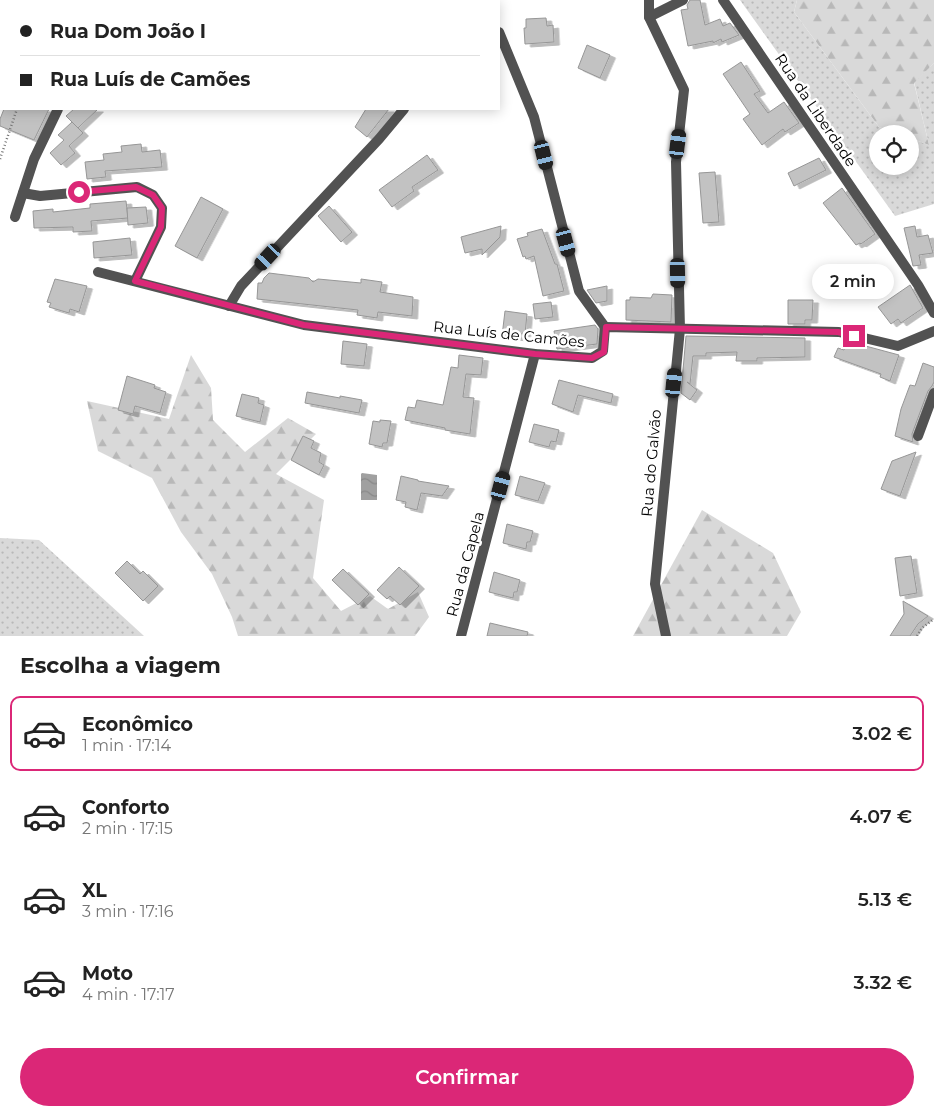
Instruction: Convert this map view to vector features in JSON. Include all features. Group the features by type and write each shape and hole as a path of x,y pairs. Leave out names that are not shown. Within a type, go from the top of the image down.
{"street":[{"name":"Rua do Galvão","path":"649,0 650,17 684,90 676,162 680,329 655,584 666,636"},
{"path":"650,17 683,0"},
{"name":"Rua da Liberdade","path":"723,0 918,285 934,313"},
{"path":"500,34 534,117 579,291 606,327"},
{"path":"15,217 34,159 58,110"},
{"path":"229,306 241,286 379,139 403,110"},
{"path":"23,192 40,196 136,187 153,195 162,208 161,227 135,281"},
{"name":"Rua Luís de Camões","path":"98,272 304,325 535,354 592,358 604,352 606,327 838,332 898,346 934,331"},
{"name":"Rua da Capela","path":"461,636 535,354"},
{"path":"918,436 934,393"}],"path":[{"path":"0,159 17,110"},
{"path":"917,636 922,628 934,619"}],"green space":[{"path":"740,0 797,0 794,12 878,125 869,125 869,175 919,175 919,141 929,145 914,82 934,63 934,204 895,216"},
{"path":"797,0 934,0 934,63 914,83 929,145 919,141 919,125 878,125 794,12"},
{"path":"191,355 211,388 213,420 245,452 288,418 316,434 276,474 324,500 313,578 341,611 370,596 388,609 418,592 429,617 415,636 238,636 232,617 212,574 181,532 152,478 98,451 87,401 169,419"},
{"path":"702,510 773,553 801,612 787,636 633,636"},
{"path":"0,538 39,540 144,636 0,636"}],"water":[{"path":"362,473 377,475 377,500 361,500"}],"building":[{"path":"690,0 700,0 705,25 720,19 723,26 730,23 739,35 722,42 721,39 713,43 713,41 688,46 681,10 688,9 687,5"},
{"path":"546,18 547,26 553,25 554,42 525,44 524,28 526,28 526,19"},
{"path":"587,45 610,55 600,78 578,68"},
{"path":"741,62 760,91 754,94 768,113 784,102 799,123 785,132 783,129 762,145 743,119 750,114 723,74"},
{"path":"4,110 49,110 34,140 0,126 0,119"},
{"path":"73,110 97,110 78,128 66,116"},
{"path":"365,110 388,110 367,137 355,127"},
{"path":"72,122 83,133 69,146 75,153 61,165 50,153 64,140 58,135"},
{"path":"141,144 142,152 160,150 162,167 105,171 106,177 87,179 85,162 104,160 103,154 122,152 121,146"},
{"path":"427,155 438,170 412,187 414,191 392,207 379,190"},
{"path":"819,158 826,170 794,186 788,173"},
{"path":"715,172 719,222 703,223 699,173"},
{"path":"842,188 875,234 861,244 856,245 823,203"},
{"path":"201,197 223,209 197,258 175,246"},
{"path":"126,201 128,218 91,221 92,231 73,232 73,227 34,228 33,211 53,209 53,212 90,208 90,204"},
{"path":"329,206 352,232 341,242 318,216"},
{"path":"146,207 148,223 128,225 127,208"},
{"path":"501,226 500,237 482,255 482,249 465,253 461,237"},
{"path":"915,226 917,237 928,235 933,253 919,255 921,265 913,266 904,228"},
{"path":"542,229 555,264 557,264 564,291 543,296 534,256 526,259 525,256 523,257 517,239 528,236 527,233"},
{"path":"130,238 132,255 94,258 93,242"},
{"path":"269,273 309,278 313,282 318,279 361,283 361,279 382,282 380,292 413,297 412,316 378,312 377,318 357,315 358,310 257,299 258,283 262,283"},
{"path":"55,279 87,286 79,312 70,309 69,313 49,307 51,303 47,302"},
{"path":"910,285 923,308 901,323 898,319 891,324 878,307"},
{"path":"607,286 607,301 596,303 587,290"},
{"path":"653,294 672,295 671,322 626,320 626,300 630,300 630,297 651,298"},
{"path":"788,300 813,300 812,320 805,320 805,324 788,324"},
{"path":"551,302 553,317 535,319 533,304"},
{"path":"505,311 527,314 525,334 522,333 522,338 502,336"},
{"path":"595,325 598,329 597,344 557,349 554,331"},
{"path":"686,336 805,338 805,357 757,358 757,361 736,361 737,352 706,353 706,356 693,356 690,384 687,382 697,390 690,400 681,393"},
{"path":"343,341 367,344 364,366 341,364"},
{"path":"847,341 899,355 890,381 880,377 881,374 834,357 838,348 844,350"},
{"path":"459,355 483,358 481,375 466,374 463,397 474,398 470,434 405,420 408,407 415,408 417,400 443,405 451,367 458,368"},
{"path":"923,363 934,367 934,382 928,391 912,434 913,442 895,436 901,409 910,385 915,386"},
{"path":"127,376 155,385 154,388 166,392 160,413 135,406 133,414 118,410"},
{"path":"559,380 613,394 611,403 578,395 573,412 552,404"},
{"path":"307,392 362,400 359,413 305,403"},
{"path":"242,394 259,398 258,403 264,405 260,422 236,416"},
{"path":"380,420 391,421 387,443 383,443 382,447 369,444 373,421 380,422"},
{"path":"534,424 559,430 556,442 551,441 549,447 529,442"},
{"path":"303,436 314,441 311,448 321,453 319,462 324,465 319,475 291,460"},
{"path":"916,452 900,496 881,489 892,461"},
{"path":"401,476 449,486 442,496 421,493 417,510 405,507 406,502 396,500"},
{"path":"520,476 545,483 538,501 515,495"},
{"path":"507,524 533,531 530,542 527,542 526,549 503,543"},
{"path":"911,556 917,593 900,596 895,558"},
{"path":"127,561 140,574 143,571 158,586 143,601 115,573"},
{"path":"399,567 419,586 400,605 390,596 387,599 377,590"},
{"path":"343,569 369,594 358,605 332,580"},
{"path":"494,572 520,580 517,592 514,592 513,598 489,592"},
{"path":"903,601 928,616 918,624 910,636 890,636 904,614"},
{"path":"490,623 528,632 527,636 487,636"}],"route":[{"path":"79,192 136,187 153,195 162,208 161,227 135,281 304,325 535,354 592,358 604,352 606,327 838,332 854,336"}]}
